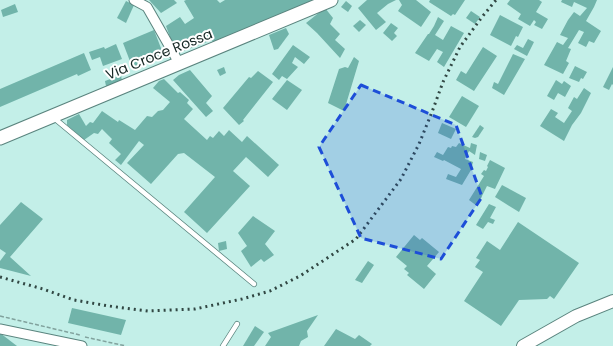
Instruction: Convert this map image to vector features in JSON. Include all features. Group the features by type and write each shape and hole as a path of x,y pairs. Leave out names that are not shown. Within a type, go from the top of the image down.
{"main road":[{"name":"Via Croce Rossa","path":"0,138 331,0"}],"street":[{"path":"134,0 148,7 179,63"},
{"path":"523,346 576,316 613,302"},
{"path":"0,328 82,346"}],"lane":[{"path":"51,116 254,284"},
{"path":"223,346 237,324"}],"path":[{"path":"0,316 126,346"}],"highlighted area":[{"path":"361,85 456,125 482,197 441,259 361,238 319,147"}],"building":[{"path":"149,0 174,0 177,3 161,13"},
{"path":"217,0 220,3 225,0 317,0 213,43 212,40 176,54 166,26 180,17 185,24 194,18 184,1"},
{"path":"367,0 396,0 388,4 377,13 386,22 376,30 358,8"},
{"path":"399,0 416,0 431,12 421,27 398,11 402,5"},
{"path":"430,0 465,0 455,15 453,14 451,16 429,2"},
{"path":"510,0 539,0 542,2 536,12 548,19 542,29 534,25 536,22 534,20 530,26 518,19 521,14 507,4"},
{"path":"562,0 597,0 586,21 601,31 594,43 589,41 586,47 578,43 584,32 579,30 568,48 571,49 566,61 569,63 563,74 544,65 557,42 563,45 568,38 560,35 574,12 580,16 587,8 574,2 572,7 561,2"},
{"path":"126,1 134,5 126,23 117,18"},
{"path":"346,1 352,6 348,12 341,7"},
{"path":"15,4 18,12 3,17 1,10"},
{"path":"325,8 333,18 330,24 340,34 335,40 345,49 340,58 306,23"},
{"path":"471,11 480,17 475,24 466,18"},
{"path":"500,15 523,27 511,46 490,35"},
{"path":"438,17 444,21 435,35 443,40 451,26 464,33 444,67 437,62 443,52 437,49 429,61 415,53 429,34"},
{"path":"360,20 366,25 359,32 353,26"},
{"path":"391,23 398,28 394,33 397,36 392,41 383,33"},
{"path":"286,28 289,34 278,49 274,50 269,35"},
{"path":"154,30 164,56 133,69 123,43"},
{"path":"528,39 534,42 527,56 514,49 517,45 523,48"},
{"path":"116,44 122,59 103,66 100,57 92,60 89,52 104,47 105,49"},
{"path":"293,45 310,57 304,64 295,57 292,63 298,67 287,79 282,76 279,80 272,74"},
{"path":"483,47 497,56 474,91 456,80 461,71 466,74"},
{"path":"84,53 91,70 78,76 77,74 0,107 0,89"},
{"path":"513,54 525,59 504,95 492,88 494,82 498,84"},
{"path":"354,57 359,61 344,111 328,103 339,69 345,67 348,68"},
{"path":"575,66 587,72 583,79 581,78 579,82 569,78"},
{"path":"224,67 226,73 220,76 217,70"},
{"path":"613,67 613,85 612,84 609,90 603,87"},
{"path":"190,70 212,96 206,103 213,111 206,117 173,80 179,75"},
{"path":"258,71 273,82 243,120 244,121 239,125 223,108 249,77 251,78"},
{"path":"121,75 122,81 106,86 105,81"},
{"path":"164,79 178,93 180,92 189,100 187,103 193,109 184,119 207,140 210,136 213,138 219,131 224,136 229,130 242,142 247,136 279,165 268,177 246,157 233,171 250,186 207,233 184,212 215,177 184,153 178,154 151,184 127,163 144,145 139,141 121,165 115,160 121,154 109,143 112,139 102,129 98,134 94,133 84,140 67,125 67,120 79,114 86,126 90,122 93,123 102,111 118,122 119,120 135,130 147,116 152,117 158,111 163,110 170,102 153,88 159,81"},
{"path":"287,80 302,90 287,110 272,99"},
{"path":"556,80 562,84 564,81 571,86 565,97 558,93 554,100 547,96"},
{"path":"584,88 591,93 564,141 540,126 551,109 558,113 555,117 564,123 572,111 568,108 574,97 577,99"},
{"path":"462,96 479,106 466,127 449,117"},
{"path":"442,123 456,129 451,139 438,133"},
{"path":"480,125 484,128 478,137 472,137"},
{"path":"459,143 470,148 471,143 477,145 475,155 469,151 465,159 473,162 471,170 462,185 446,179 448,174 456,177 461,169 444,160 443,161 434,157 437,152 443,155 448,147 456,147"},
{"path":"480,152 487,155 485,161 479,159"},
{"path":"490,160 505,168 495,189 487,186 477,206 469,200 484,176 481,174 484,170 486,171"},
{"path":"502,185 526,198 519,212 495,197"},
{"path":"21,202 43,219 10,257 31,276 0,268 0,261 6,253 0,249 0,225"},
{"path":"489,204 496,207 490,218 495,220 493,224 488,222 483,229 476,225"},
{"path":"253,216 275,231 265,244 274,255 264,262 261,259 251,267 241,251 247,246 238,233"},
{"path":"518,222 579,263 554,299 550,296 547,299 519,300 501,326 464,301 483,272 475,267 480,260 476,258 487,241 500,250"},
{"path":"414,235 420,240 422,238 439,252 427,266 436,274 424,289 407,275 409,273 404,269 407,266 396,257"},
{"path":"226,241 227,249 219,251 218,243"},
{"path":"368,261 374,265 362,283 355,280"},
{"path":"72,308 126,320 121,335 68,323"},
{"path":"318,315 307,331 308,337 301,341 299,346 265,346 271,337 268,333"},
{"path":"255,326 264,332 254,346 243,346"},
{"path":"336,329 355,339 359,335 372,344 370,346 324,346"},
{"path":"0,333 17,346 0,346"}],"railway":[{"path":"0,277 43,289 74,300 148,311 195,309 242,299 270,291 300,276 356,239 401,179 419,144 443,82 460,47 496,0"}]}
